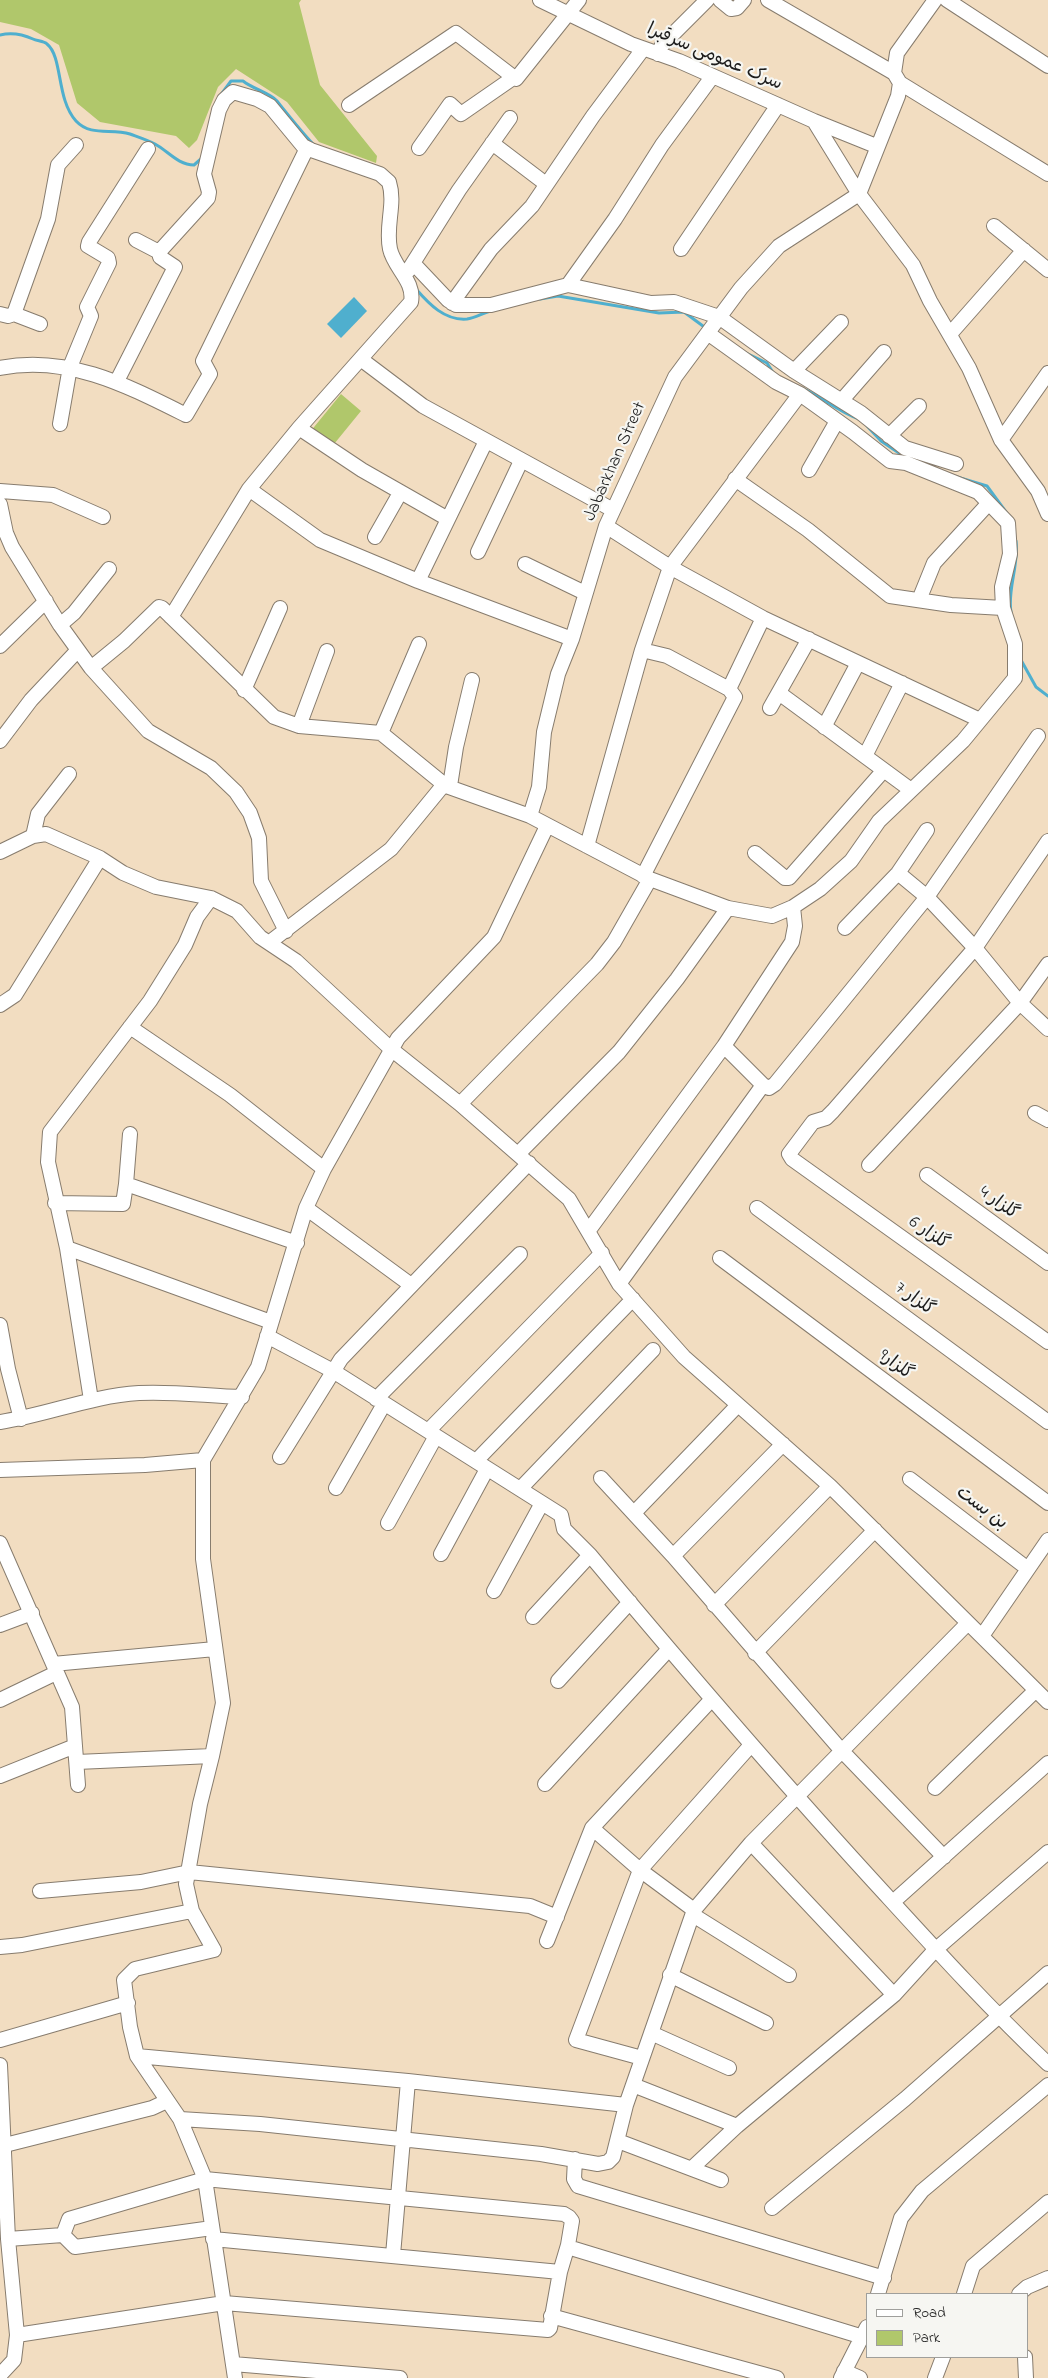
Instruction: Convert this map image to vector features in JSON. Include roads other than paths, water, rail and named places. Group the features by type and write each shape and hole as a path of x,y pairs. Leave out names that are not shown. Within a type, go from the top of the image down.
{"street":[{"name":"سرک عمومی سرقبرا","path":"540,0 643,49 712,76 876,146"},
{"path":"419,148 450,104 461,114 464,113 513,78 516,79 579,0"},
{"path":"658,54 662,45 707,0"},
{"path":"720,0 731,8 738,8 744,0"},
{"path":"768,0 897,78 1048,174"},
{"path":"858,194 898,96 897,53 935,0"},
{"path":"947,0 1048,66"},
{"path":"349,105 456,33 513,78"},
{"path":"452,303 491,249 532,206 643,49"},
{"path":"568,285 662,145 712,76"},
{"path":"158,252 208,198 209,192 204,174 206,165 219,110 224,100 233,92 257,99 270,106 307,148 380,174 389,182 392,206 388,238 390,252 412,294 411,302 362,360 299,428 250,489 171,616"},
{"path":"681,249 778,105"},
{"path":"404,277 459,190 510,118"},
{"path":"814,121 858,194 913,265 930,301 969,368 1000,440 1038,491 1048,514"},
{"path":"492,143 546,184"},
{"path":"14,314 48,218 58,165 76,145"},
{"path":"0,368 36,364 70,368 117,381 186,415 210,374 203,361 307,148"},
{"path":"60,424 70,368 91,316 87,307 109,263 108,258 90,249 88,246 89,242 148,149"},
{"name":"Jabarkhan Street","path":"530,816 539,787 544,732 558,674 572,639 606,526 675,377 709,334 719,317 779,246 858,194"},
{"path":"994,226 1048,270"},
{"path":"117,381 175,267 160,257 158,252 136,240"},
{"path":"950,334 1024,250"},
{"path":"413,263 456,305 491,305 568,285 651,303 674,302 719,317 794,371 842,400 905,448 956,464"},
{"path":"0,314 8,316 14,314 40,324"},
{"path":"794,371 840,322"},
{"path":"91,668 124,641 159,608 171,616 244,690 274,717 300,726 381,733 448,786 530,816 646,877 728,908 772,916 793,907 820,889 851,861 879,821 958,747 1015,678 1015,644 1003,608 1002,587 1010,554 1008,522 978,492 906,463 890,461 800,394 776,382 709,334"},
{"path":"842,400 884,352"},
{"path":"362,360 423,406 613,510"},
{"path":"1000,440 1048,373"},
{"path":"587,846 642,650 670,567 800,394"},
{"path":"889,436 919,406"},
{"path":"809,470 837,421"},
{"path":"299,428 400,493 448,519"},
{"path":"418,581 486,441"},
{"path":"478,552 521,461"},
{"path":"735,479 808,530 890,596 1003,608"},
{"path":"250,489 311,536 418,581 572,639"},
{"path":"0,491 53,495 103,517"},
{"path":"374,538 400,493"},
{"path":"0,504 6,533 6,550 46,601 60,625 91,668 148,730 212,768 236,792 250,813 259,838 261,881 286,932"},
{"path":"919,600 934,563 988,504"},
{"path":"606,526 670,567 763,618 980,720"},
{"path":"525,564 585,593"},
{"path":"60,625 74,613 109,569"},
{"path":"0,646 46,601"},
{"path":"244,690 280,608"},
{"path":"729,689 763,618"},
{"path":"770,708 809,639"},
{"path":"381,733 419,644"},
{"path":"0,741 31,700 78,650"},
{"path":"460,1104 597,964 614,942 735,697 729,689 667,656 642,650"},
{"path":"300,726 327,651"},
{"path":"824,727 858,663"},
{"path":"448,786 472,680"},
{"path":"864,756 902,683"},
{"path":"778,694 911,790"},
{"path":"724,1046 763,1085 769,1088 775,1084 926,898 1038,736"},
{"path":"755,853 785,878 789,878 884,770"},
{"path":"33,836 38,814 69,774"},
{"path":"270,942 286,932 391,849 441,788 448,786"},
{"path":"235,2378 205,2179 180,2119 136,2056 124,1980 135,1969 214,1950 192,1912 186,1884 200,1804 212,1756 222,1703 203,1559 203,1460 258,1367 306,1208 324,1169 398,1038 494,937 547,826"},
{"path":"845,928 898,873 927,830"},
{"path":"0,852 33,836 46,834 100,858 123,874 156,887 211,898 237,911 260,937 296,961 391,1049 460,1104 569,1199 589,1230 619,1284 684,1357 830,1486 1048,1702"},
{"path":"975,948 1048,841"},
{"path":"0,1005 15,995 20,988 100,858"},
{"path":"898,873 926,898 975,948 1020,1004 1048,1029"},
{"path":"91,1400 67,1248 48,1162 50,1132 150,1002 185,945 197,917 211,898"},
{"path":"589,1230 724,1046 792,942 795,926 793,907"},
{"path":"280,1456 341,1359 411,1285 619,1052 677,978 728,908"},
{"name":"گلزار 6","path":"975,948 833,1111 826,1118 813,1122 789,1154 792,1160 843,1198 1048,1342"},
{"path":"869,1165 1020,1004 1048,964"},
{"path":"130,1026 230,1095 324,1169"},
{"path":"619,1284 763,1085"},
{"path":"1035,1113 1048,1120"},
{"path":"56,1203 122,1204 126,1184 130,1134"},
{"name":"گلزار 4","path":"927,1175 1048,1263"},
{"path":"126,1184 297,1242"},
{"path":"306,1208 411,1285"},
{"name":"گلزار 7","path":"757,1208 1048,1422"},
{"path":"67,1248 271,1322"},
{"path":"388,1522 432,1434 602,1253"},
{"path":"336,1488 380,1401 520,1254"},
{"name":"گلزار9","path":"720,1258 1048,1503"},
{"path":"441,1554 482,1465 632,1299"},
{"path":"0,1325 8,1369 21,1419"},
{"path":"268,1336 334,1371 562,1515 564,1529 590,1555 796,1797 935,1950 998,2016 1048,2064"},
{"path":"520,1489 653,1350"},
{"path":"0,1422 21,1419 91,1400 139,1393 242,1397"},
{"path":"634,1513 738,1405"},
{"path":"673,1556 783,1444"},
{"path":"0,1471 146,1465 203,1460"},
{"path":"601,1478 673,1556 755,1653 841,1750 944,1857"},
{"name":"بن بست","path":"910,1479 1028,1569"},
{"path":"714,1605 830,1486"},
{"path":"494,1591 542,1503"},
{"path":"755,1653 875,1530"},
{"path":"982,1636 1048,1540"},
{"path":"0,1543 72,1707 78,1786"},
{"path":"533,1617 590,1555"},
{"path":"558,1681 630,1602"},
{"path":"0,1625 32,1613"},
{"path":"180,2119 260,2124 575,2159 598,2164 608,2162 613,2157 626,2105 670,1975 694,1913 751,1843 968,1623"},
{"path":"0,1700 54,1668 215,1649"},
{"path":"545,1784 669,1649"},
{"path":"934,1788 1036,1690"},
{"path":"547,1941 592,1828 712,1699"},
{"path":"642,2058 576,2040 640,1870 752,1745"},
{"path":"0,1776 76,1746"},
{"path":"77,1762 212,1756"},
{"path":"893,1902 1048,1763"},
{"path":"592,1828 640,1870 694,1913 788,1975"},
{"path":"751,1843 894,1995"},
{"path":"692,2168 737,2126 894,1995 935,1950 1048,1852"},
{"path":"40,1891 141,1882 188,1872 530,1906 557,1917"},
{"path":"0,1947 22,1945 192,1912"},
{"path":"772,2208 905,2099 1048,1973"},
{"path":"670,1975 766,2024"},
{"path":"0,2040 128,2003"},
{"path":"650,2033 729,2068"},
{"path":"136,2056 408,2081 626,2105"},
{"path":"0,2065 8,2239 17,2335 14,2360 0,2375"},
{"path":"393,2255 408,2081"},
{"path":"633,2085 737,2126"},
{"path":"878,2293 902,2218 922,2191 1048,2085"},
{"path":"5,2145 152,2108 166,2101"},
{"path":"618,2141 721,2180"},
{"path":"575,2159 574,2179 578,2186 884,2278"},
{"path":"17,2335 224,2303 548,2330 550,2328 550,2316 572,2221 564,2214 205,2179 68,2219 63,2235"},
{"path":"964,2293 973,2266 1048,2202"},
{"path":"8,2239 63,2235 75,2247 213,2234 560,2272"},
{"path":"568,2244 571,2248 865,2332 842,2374 860,2378"},
{"path":"1020,2293 1027,2287 1048,2278"},
{"path":"550,2316 777,2378"},
{"path":"935,2378 942,2358"},
{"path":"1025,2358 1026,2378"},
{"path":"233,2364 400,2378"}],"water":[{"path":"354,297 367,311 341,338 327,324"}],"waterway":[{"path":"0,35 21,35 47,44 55,58 65,102 76,121 82,126 95,131 130,134 155,144 183,163 194,165 202,158"},
{"path":"220,96 231,81 243,81 274,98 313,144"},
{"path":"416,289 432,306 452,317 467,319 491,311"},
{"path":"540,299 558,296 659,313 684,312 707,329"},
{"path":"746,353 767,363 774,374"},
{"path":"804,389 844,413 859,419"},
{"path":"867,426 881,441 905,457"},
{"path":"957,477 987,486 1006,512"},
{"path":"1011,612 1010,604 1016,560 1016,541"},
{"path":"1021,660 1036,687 1048,696"}]}
